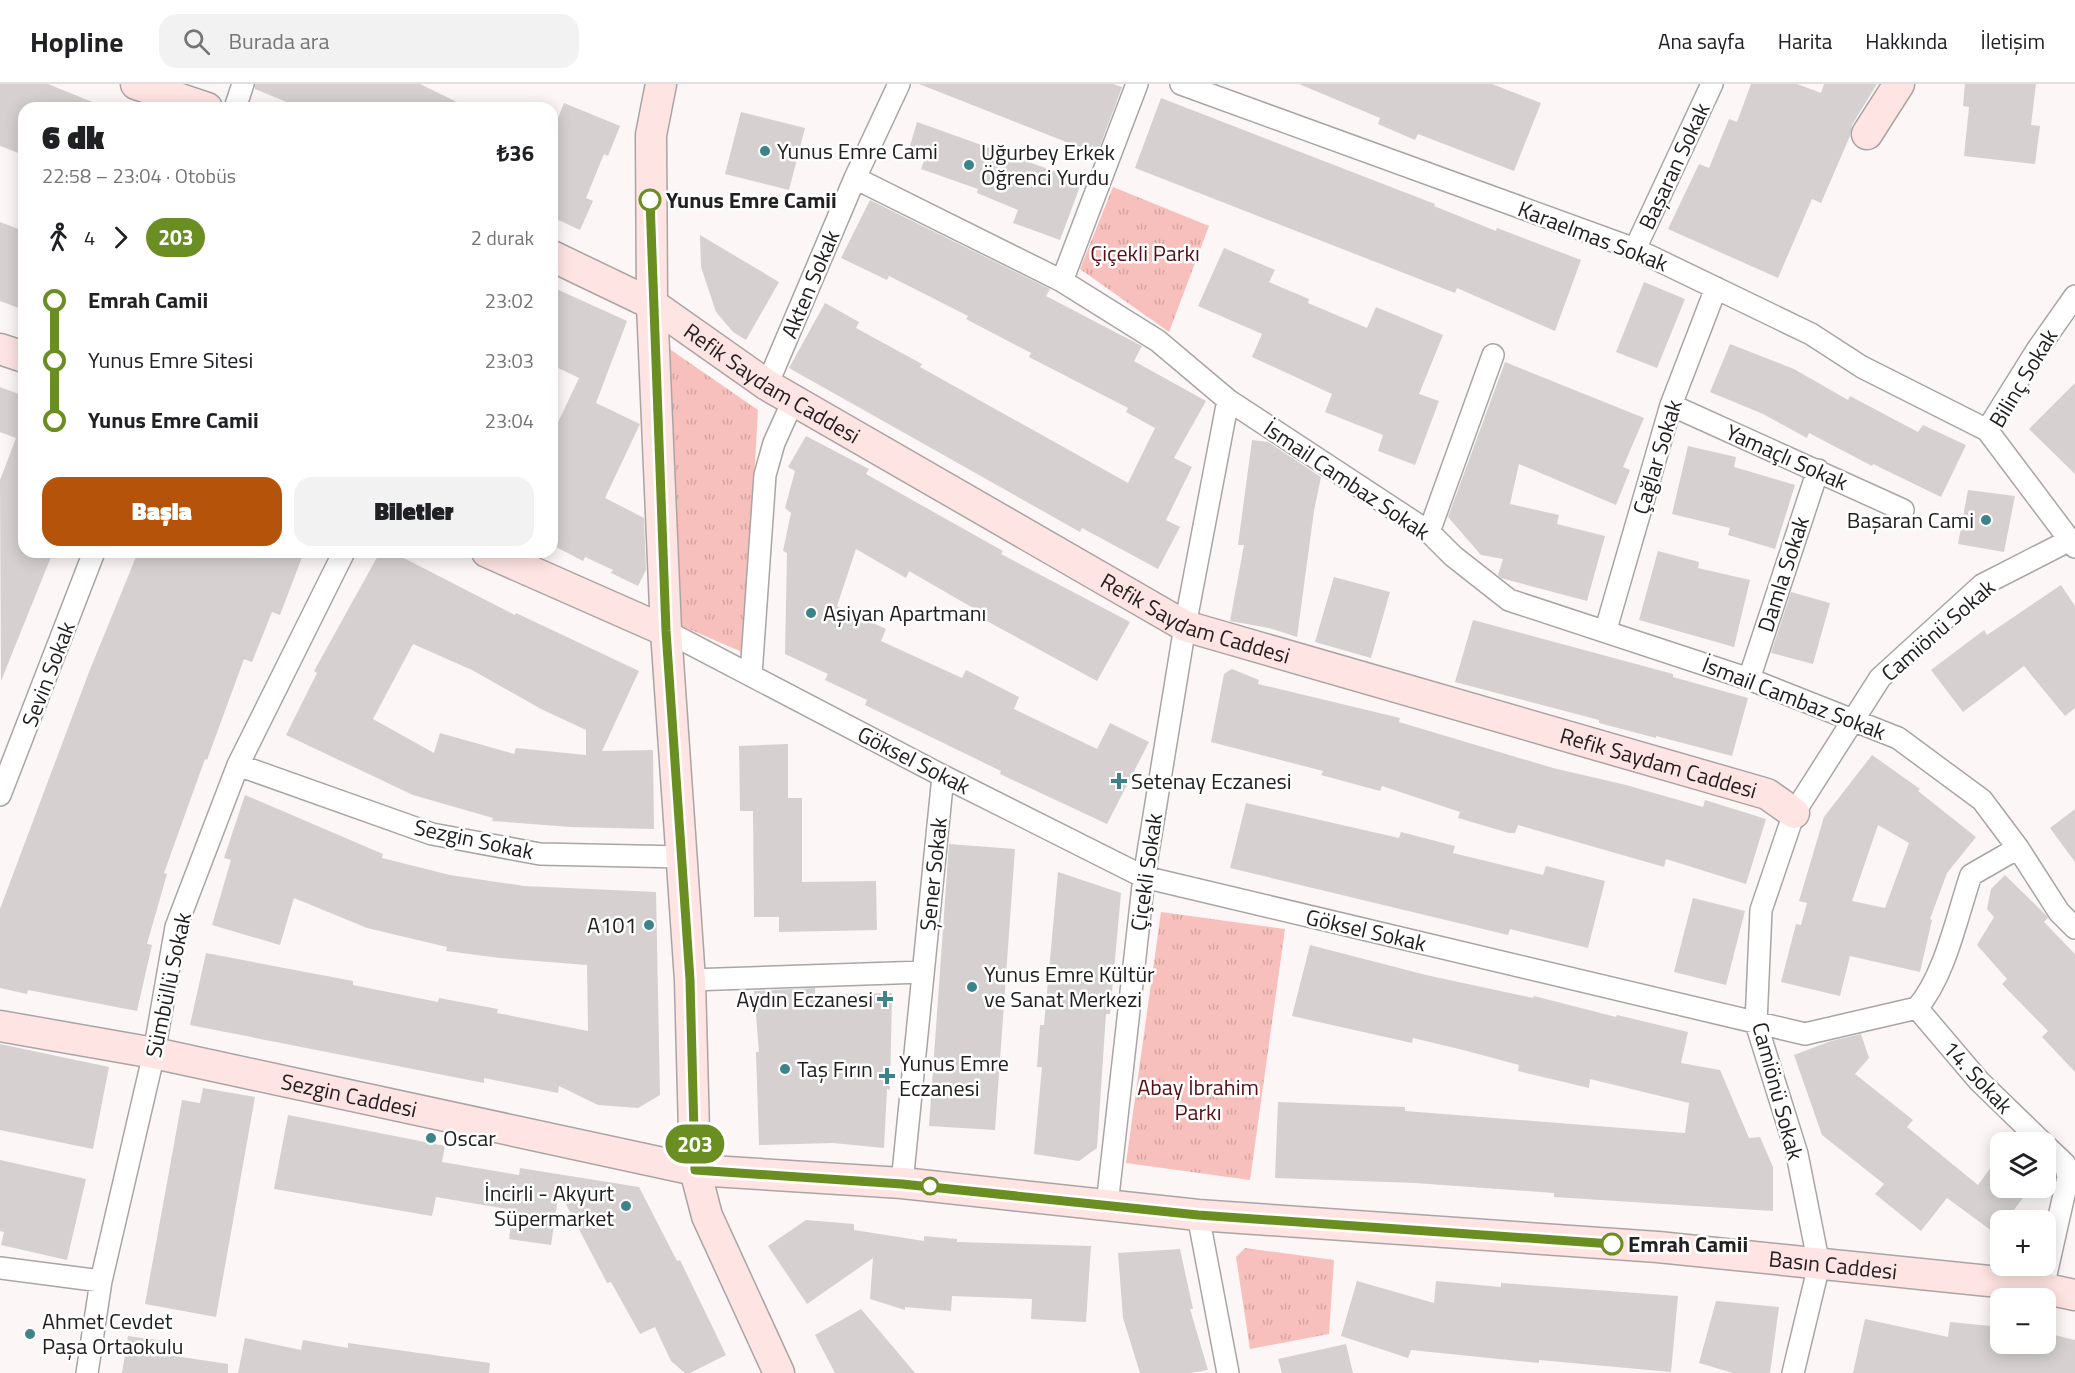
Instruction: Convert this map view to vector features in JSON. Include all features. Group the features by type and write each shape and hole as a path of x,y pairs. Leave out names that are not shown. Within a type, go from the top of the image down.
{"street":[{"path":"136,84 189,102"},
{"path":"237,102 243,84"},
{"path":"661,84 651,135 652,304 666,631 690,980 695,1170 707,1216 779,1373"},
{"name":"Akten Sokak","path":"767,386 855,178 899,84"},
{"path":"1062,281 1137,84"},
{"name":"Karaelmas Sokak","path":"1181,84 1635,249 1811,334 1862,367 1987,430"},
{"name":"Başaran Sokak","path":"1635,249 1712,84"},
{"path":"1867,134 1899,84"},
{"name":"İsmail Cambaz Sokak","path":"855,178 1062,281 1158,341 1228,400 1429,532 1453,556 1509,600 1606,629 1749,679 1898,738 1982,800 2018,848 2067,905 2075,928"},
{"name":"Refik Saydam Caddesi","path":"558,259 652,304 767,386 1185,626 1767,794 1794,813"},
{"name":"Çağlar Sokak","path":"1606,629 1671,405 1716,288"},
{"name":"Bilinç Sokak","path":"2073,543 1987,430 2037,350 2075,296"},
{"path":"0,349 18,355"},
{"path":"1429,532 1493,355"},
{"name":"Çiçekli Sokak","path":"1107,1205 1144,877 1185,626 1228,400"},
{"path":"751,675 765,475 774,443 793,401"},
{"name":"Yamaçlı Sokak","path":"1671,405 1903,510"},
{"name":"Damla Sokak","path":"1749,679 1818,470"},
{"name":"Camiönü Sokak","path":"1819,1265 1797,1154 1756,1023 1761,910 1794,813 1880,678 1982,585 2073,543"},
{"name":"Sevin Sokak","path":"0,795 92,558"},
{"name":"Sümbüllü Sokak","path":"87,1373 101,1281 154,1053 176,927 238,765 341,558"},
{"path":"501,558 666,631"},
{"name":"Göksel Sokak","path":"666,631 943,776 1144,877 1805,1034 1917,1008"},
{"name":"Sezgin Sokak","path":"238,765 432,834 540,854 683,857"},
{"name":"Şener Sokak","path":"902,1184 943,776"},
{"path":"1917,1008 1928,995 1971,875 2018,848"},
{"path":"690,980 923,972"},
{"name":"14. Sokak","path":"1917,1008 1978,1081 2031,1132"},
{"name":"Sezgin Caddesi","path":"0,1026 154,1053 695,1170"},
{"path":"2043,1288 2068,1176 2065,1164 2056,1155"},
{"name":"Basın Caddesi","path":"695,1170 902,1184 1198,1215 1658,1247 2043,1288"},
{"path":"1198,1215 1228,1373"},
{"path":"1793,1373 1819,1265"},
{"path":"0,1268 101,1281"},
{"name":"Basın Caddesi","path":"2056,1291 2075,1295"}],"green space":[{"name":"Çiçekli Parkı","path":"1113,187 1209,226 1169,332 1080,269"},
{"path":"658,341 758,410 744,653 673,622"},
{"name":"Abay İbrahim Parkı","path":"1161,912 1285,929 1250,1180 1126,1163"},
{"path":"1245,1248 1334,1260 1329,1334 1250,1349 1236,1257"}],"building":[{"path":"0,84 48,84 92,102 18,102 18,153 0,146"},
{"path":"255,84 420,84 457,102 286,102 255,89"},
{"path":"919,84 1113,84 1122,87 1097,154"},
{"path":"1299,84 1492,84 1541,103 1514,171 1418,134 1415,140 1378,124 1380,118"},
{"path":"1751,84 1797,84 1821,93 1824,84 1877,84 1852,125 1850,136 1821,203 1812,199 1778,278 1668,229 1699,164 1709,168 1729,119 1737,122"},
{"path":"1965,84 2036,84 2031,125 2040,126 2035,164 1964,156 1969,107 1963,106"},
{"path":"1161,98 1435,204 1434,206 1496,231 1497,228 1581,260 1555,331 1457,288 1455,293 1135,168"},
{"path":"564,103 620,126 608,156 604,154 586,198 593,201 580,230 558,220 558,118"},
{"name":"Yunus Emre Cami","path":"741,112 805,128 789,190 725,174"},
{"path":"917,122 1082,181 1060,240 1013,223 1018,210 977,193 978,189 921,169 924,161 908,153"},
{"path":"870,200 1050,289 1046,296 1142,346 1134,361 1206,401 1174,458 1192,467 1166,520 1180,527 1158,569 1082,528 1080,532 789,368 825,303 859,322 856,328 922,364 920,367 1128,483 1155,428 1126,412 1128,408 1029,357 1031,353 966,319 968,316 889,276 887,280 841,258"},
{"path":"0,222 18,229 18,308 0,301"},
{"path":"700,235 779,282 746,340 733,332 716,312 701,267"},
{"path":"1224,248 1275,270 1269,282 1309,299 1308,303 1367,328 1376,307 1443,335 1419,394 1439,401 1415,465 1378,451 1383,435 1325,412 1332,394 1252,357 1262,334 1198,306"},
{"path":"1644,282 1685,299 1657,368 1616,352"},
{"path":"558,290 627,321 596,403 640,424 605,498 644,518 646,570 638,586 611,573 613,570 585,557 583,561 558,548 558,422 579,378 558,368"},
{"path":"1730,344 1794,369 1848,400 1850,396 1918,432 1923,425 1966,445 1941,497 1873,464 1872,466 1809,433 1807,438 1763,414 1710,392"},
{"path":"1505,362 1644,418 1623,467 1630,470 1616,505 1519,464 1510,504 1559,515 1557,524 1605,536 1587,601 1501,578 1498,575 1503,559 1481,555 1448,517"},
{"path":"2075,383 2075,474 2029,429"},
{"path":"0,387 18,394 18,558 51,558 1,681 0,480 16,438 0,432"},
{"path":"806,436 869,469 866,474 1003,551 1001,554 1130,622 1097,681 985,620 987,616 909,571 906,578 856,549 837,606 886,629 881,641 962,678 966,670 1019,697 1014,709 1097,749 1110,723 1149,742 1107,824 1000,774 1001,771 865,705 867,700 825,680 828,674 785,654 787,553 783,551 791,513 785,508 795,471 788,467"},
{"path":"1252,440 1268,442 1321,477 1314,511 1297,637 1269,628 1230,621 1244,545 1238,545"},
{"path":"1688,446 1736,457 1734,467 1795,485 1775,549 1728,535 1730,528 1672,514"},
{"name":"Başaran Cami","path":"1968,490 2015,496 2004,552 1958,544"},
{"path":"1658,551 1699,562 1698,568 1750,580 1734,647 1639,620"},
{"path":"136,558 302,558 280,615 272,612 252,662 244,659 207,760 205,759 164,873 167,874 147,944 152,945 137,1011 28,990 27,994 0,988 0,909 89,672"},
{"path":"377,558 404,558 515,615 516,613 639,671 602,751 653,750 654,829 571,827 492,821 493,818 413,795 286,735 317,673 314,671","holes":["413,644 472,670 541,709 586,730 586,755 516,748 514,754 440,733 434,753 373,719"]},
{"path":"1334,577 1390,592 1371,658 1315,642"},
{"path":"2061,585 2075,606 2075,708 2065,716 2024,666 1963,712 1931,670 1984,630 1987,635"},
{"path":"1791,592 1830,603 1813,664 1771,653"},
{"path":"1473,620 1673,674 1673,677 1748,698 1732,756 1599,723 1599,720 1455,682"},
{"path":"1232,669 1259,680 1258,684 1400,718 1399,722 1553,768 1626,785 1703,807 1705,800 1766,819 1746,884 1666,859 1664,867 1518,825 1515,833 1509,833 1458,818 1460,812 1382,786 1380,791 1321,775 1323,771 1211,742 1224,674"},
{"path":"788,744 788,798 802,798 802,882 876,881 877,930 779,932 779,917 754,917 753,811 740,811 739,746"},
{"path":"1872,755 1920,789 1918,791 1976,837 1947,873 1930,919 1932,920 1920,972 1850,956 1840,996 1781,982 1796,924 1801,925 1807,903 1799,901 1824,817","holes":["1878,825 1909,843 1885,908 1852,901"]},
{"path":"245,795 383,854 382,858 450,875 524,886 656,892 660,1095 638,1108 598,1105 559,1086 558,1093 484,1078 484,1083 190,1025 206,953 353,981 353,985 438,1002 439,998 498,1009 497,1013 588,1031 587,965 446,951 447,947 367,928 294,898 280,945 212,925 231,860 224,858"},
{"path":"1246,803 1399,838 1401,832 1455,846 1453,853 1543,875 1546,866 1605,881 1588,948 1510,929 1508,935 1230,868"},
{"path":"2075,809 2075,862 2050,828"},
{"name":"Yunus Emre Kültür ve Sanat Merkezi","path":"949,844 1015,849 995,1130 929,1126"},
{"path":"1058,872 1121,893 1110,1014 1106,1014 1097,1148 1079,1161 1034,1154 1042,1067 1037,1067 1040,1025 1044,1025"},
{"path":"2005,875 2046,915 2048,918 2044,922 2075,954 2075,1072 2042,1037 2048,1031 2002,984 2007,979 1977,945 1994,917 1987,909 1991,889"},
{"path":"1693,898 1745,911 1726,985 1674,972"},
{"path":"1310,945 1426,975 1533,998 1534,996 1688,1032 1681,1063 1720,1070 1749,1138 1760,1137 1773,1167 1773,1211 1554,1197 1554,1193 1415,1183 1275,1178 1278,1102 1405,1107 1405,1111 1685,1133 1689,1103 1590,1079 1589,1088 1518,1071 1519,1065 1467,1051 1413,1038 1412,1043 1292,1016"},
{"path":"815,988 815,995 892,993 890,1090 887,1089 884,1148 833,1143 759,1145 756,1052 759,1052 754,991"},
{"path":"1861,1034 1869,1058 1855,1074 1913,1120 1907,1127 1978,1185 1990,1169 1990,1198 2023,1198 2014,1210 1990,1210 1990,1230 1947,1198 1921,1231 1875,1194 1884,1184 1822,1135 1794,1055 1831,1041"},
{"path":"0,1044 109,1067 93,1149 0,1130"},
{"path":"203,1088 255,1097 216,1317 145,1304 182,1100 200,1103"},
{"path":"288,1115 445,1146 442,1162 519,1175 520,1168 639,1187 677,1261 680,1260 726,1355 690,1373 685,1373 671,1361 655,1327 640,1334 611,1282 607,1283 559,1191 551,1245 509,1239 513,1210 436,1197 432,1216 274,1189"},
{"path":"0,1160 86,1179 67,1260 1,1245 4,1232 0,1231"},
{"path":"806,1220 854,1224 854,1230 924,1241 924,1236 957,1239 957,1242 1091,1246 1086,1322 1031,1319 1032,1299 952,1296 951,1311 905,1307 905,1310 870,1299 873,1258 807,1304 768,1246"},
{"path":"1180,1249 1193,1309 1190,1309 1208,1370 1190,1373 1140,1373 1123,1318 1118,1253"},
{"path":"1357,1281 1434,1303 1436,1281 1501,1287 1501,1283 1678,1296 1671,1372 1539,1360 1539,1363 1411,1350 1408,1358 1341,1336"},
{"path":"1716,1301 1779,1307 1770,1373 1733,1373 1699,1363"},
{"path":"861,1309 915,1373 835,1373 815,1335"},
{"path":"1865,1319 1948,1337 1950,1322 1990,1326 1990,1354 2056,1354 2056,1335 2075,1340 2075,1373 1853,1373"},
{"path":"128,1336 164,1341 162,1354 228,1364 228,1373 122,1373"},
{"path":"245,1338 301,1350 303,1340 348,1348 348,1343 490,1363 489,1373 238,1373"},
{"path":"1346,1344 1353,1373 1282,1373 1278,1359"}],"bus line":[{"name":"203","path":"650,200 652,304 666,631 690,980 695,1170 902,1184 1198,1215 1612,1244"}],"place":[{"name":"Yunus Emre Cami","path":"765,151"},
{"name":"Uğurbey Erkek Öğrenci Yurdu","path":"969,165"},
{"name":"Yunus Emre Camii","path":"650,200"},
{"name":"Başaran Cami","path":"1986,520"},
{"name":"Aşiyan Apartmanı","path":"811,613"},
{"name":"Setenay Eczanesi","path":"1119,781"},
{"name":"A101","path":"649,925"},
{"name":"Yunus Emre Kültür ve Sanat Merkezi","path":"972,987"},
{"name":"Aydın Eczanesi","path":"885,999"},
{"name":"Taş Fırın","path":"785,1069"},
{"name":"Yunus Emre Eczanesi","path":"887,1076"},
{"name":"Oscar","path":"431,1138"},
{"name":"İncirli - Akyurt Süpermarket","path":"626,1206"},
{"name":"Emrah Camii","path":"1612,1244"},
{"name":"Ahmet Cevdet Paşa Ortaokulu","path":"30,1334"}]}
